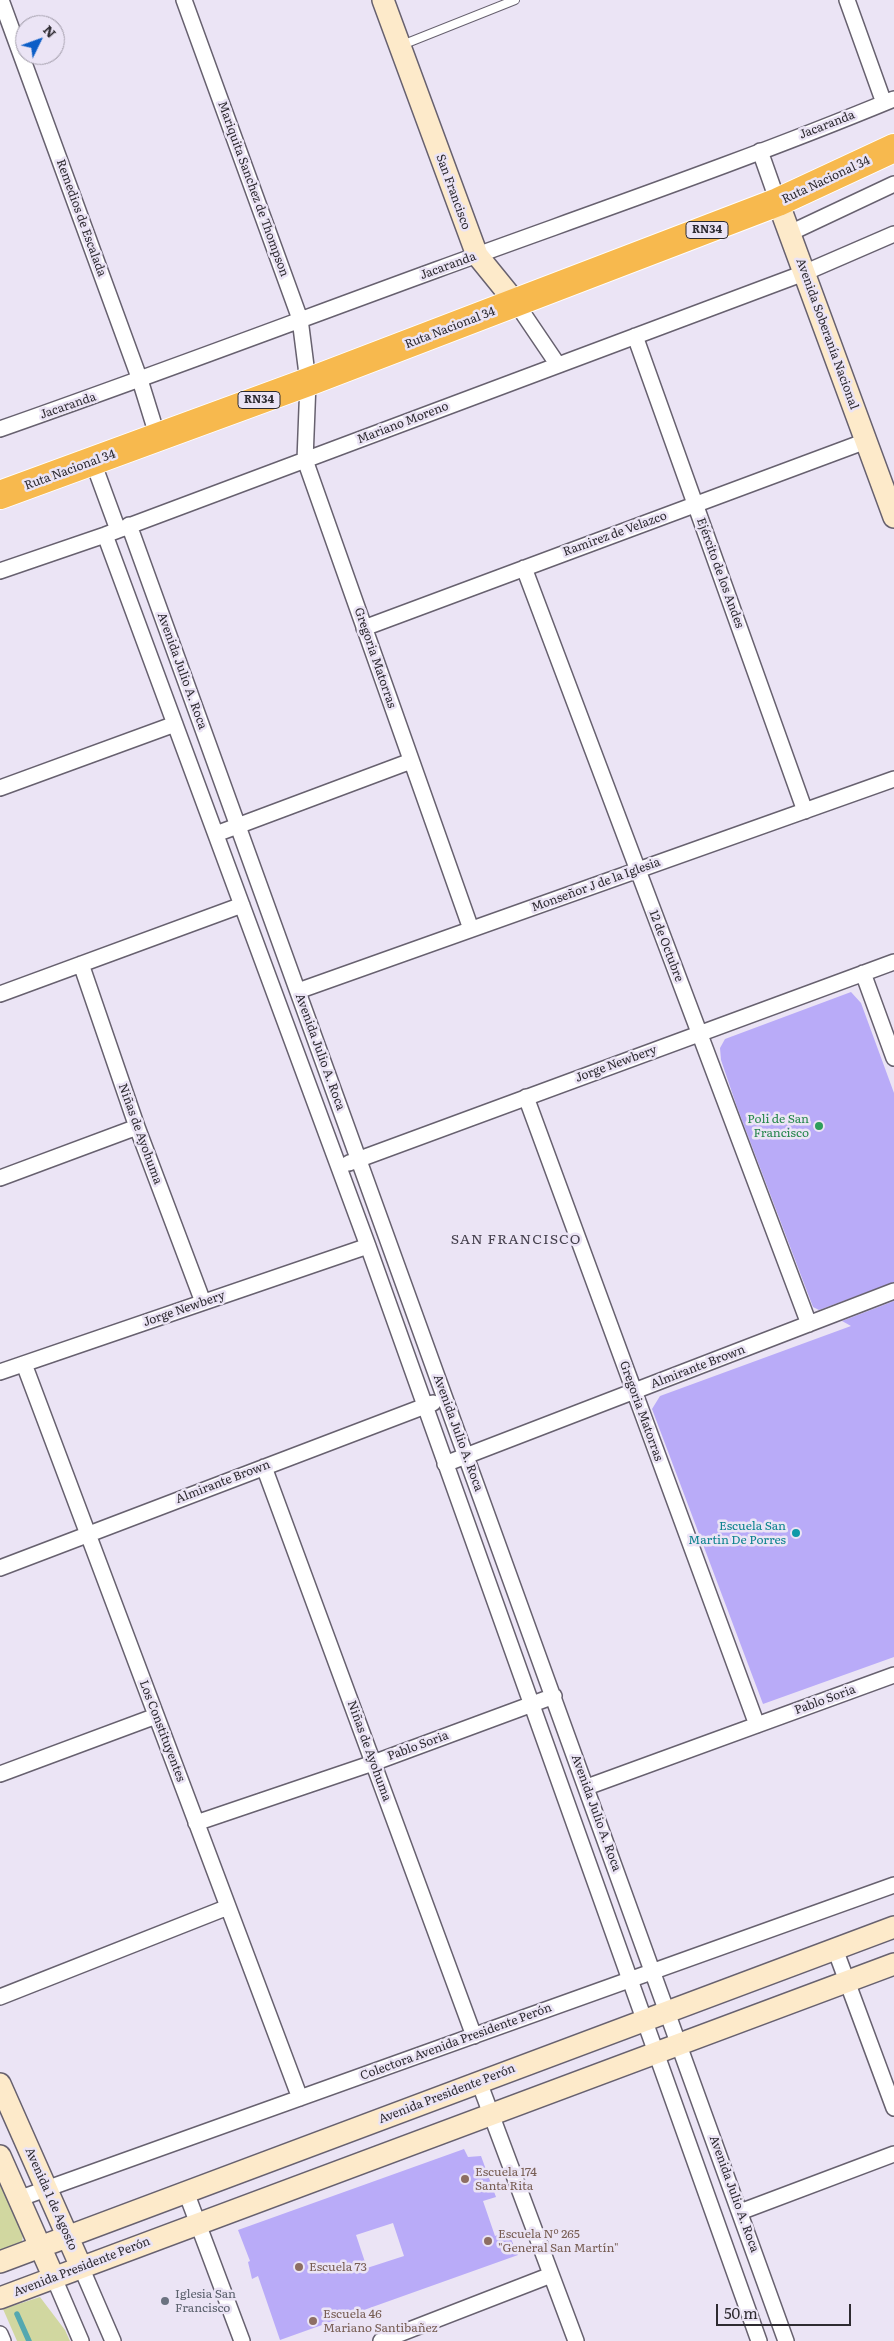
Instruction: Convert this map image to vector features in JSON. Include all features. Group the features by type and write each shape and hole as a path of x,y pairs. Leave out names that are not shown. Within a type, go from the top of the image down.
{"highway":[{"name":"Ruta Nacional 34","path":"0,495 308,382 778,202 894,148"}],"street":[{"name":"Remedios de Escalada","path":"1,0 140,380 158,438"},
{"name":"Mariquita Sanchez de Thompson","path":"184,0 300,319 308,382"},
{"name":"San Francisco","path":"383,0 477,255 516,303 558,365"},
{"path":"847,0 889,101"},
{"name":"Jacaranda","path":"0,429 140,380 300,319 760,152 889,101"},
{"name":"Avenida Soberanía Nacional","path":"760,152 894,517"},
{"path":"790,233 894,184"},
{"name":"Mariano Moreno","path":"0,571 117,530 804,273 894,234"},
{"name":"Ejército de los Andes","path":"635,336 805,811"},
{"name":"Gregoria Matorras","path":"308,382 305,460 471,929"},
{"name":"Ramirez de Velazco","path":"364,628 866,441"},
{"path":"92,462 117,530"},
{"name":"Avenida Julio A. Roca","path":"117,530 175,724 368,1246 759,2341"},
{"name":"Avenida Julio A. Roca","path":"117,530 238,825 786,2341"},
{"name":"12 de Octubre","path":"524,568 809,1324"},
{"path":"0,788 175,724"},
{"path":"216,834 411,761"},
{"name":"Monseñor J de la Iglesia","path":"298,991 894,779"},
{"path":"0,994 242,905"},
{"name":"Jorge Newbery","path":"339,1167 894,962"},
{"name":"Niñas de Ayohuma","path":"81,964 137,1127 202,1302"},
{"path":"863,973 894,1058"},
{"name":"Gregoria Matorras","path":"526,1097 757,1725"},
{"path":"0,1178 137,1127"},
{"name":"Jorge Newbery","path":"0,1372 368,1246"},
{"name":"Almirante Brown","path":"445,1464 894,1291"},
{"name":"Los Constituyentes","path":"24,1364 300,2098"},
{"name":"Almirante Brown","path":"0,1568 446,1398"},
{"name":"Niñas de Ayohuma","path":"264,1466 474,2036"},
{"name":"Pablo Soria","path":"586,1787 894,1675"},
{"name":"Pablo Soria","path":"196,1823 374,1763 554,1696"},
{"path":"0,1774 156,1716"},
{"name":"Colectora Avenida Presidente Perón","path":"18,2199 894,1885"},
{"path":"0,1997 228,1908"},
{"name":"Avenida Presidente Perón","path":"0,2262 894,1927"},
{"path":"835,1949 894,2108"},
{"name":"Avenida Presidente Perón","path":"0,2298 894,1964"},
{"path":"479,2082 576,2341"},
{"name":"Avenida 1 de Agosto","path":"0,2084 113,2341"},
{"path":"740,2212 894,2154"},
{"path":"0,2156 81,2341"},
{"path":"186,2192 242,2341"},
{"path":"381,2341 551,2275"},
{"path":"0,2334 3,2341"}],"lane":[{"path":"400,46 515,0"}],"green space":[{"path":"0,2174 24,2228 22,2242 0,2254"},
{"path":"40,2297 65,2330 70,2341 17,2341 3,2309"}],"building":[{"name":"Poli de San Francisco","path":"851,992 861,1003 894,1093 894,1282 819,1310 813,1307 737,1107 721,1060 720,1048 725,1039"},
{"name":"Escuela San Martin De Porres","path":"894,1301 894,1657 763,1704 652,1409 660,1396 851,1326 842,1321"},
{"path":"464,2149 468,2157 481,2156 496,2197 483,2201 495,2236 508,2232 518,2255 280,2340 258,2276 252,2279 248,2262 250,2261 238,2230","holes":["393,2223 404,2256 367,2268 356,2235"]}],"waterway":[{"path":"17,2314 29,2341"}],"place":[{"name":"Poli de San Francisco","path":"819,1126"},
{"name":"Escuela San Martin De Porres","path":"796,1533"},
{"name":"Escuela 174 Santa Rita","path":"465,2179"},
{"name":"Escuela Nº 265 \"General San Martín\"","path":"488,2241"},
{"name":"Escuela 73","path":"299,2267"},
{"name":"Iglesia San Francisco","path":"165,2301"},
{"name":"Escuela 46 Mariano Santibañez","path":"313,2321"}],"district":[{"name":"SAN FRANCISCO","path":"516,1240"}]}
